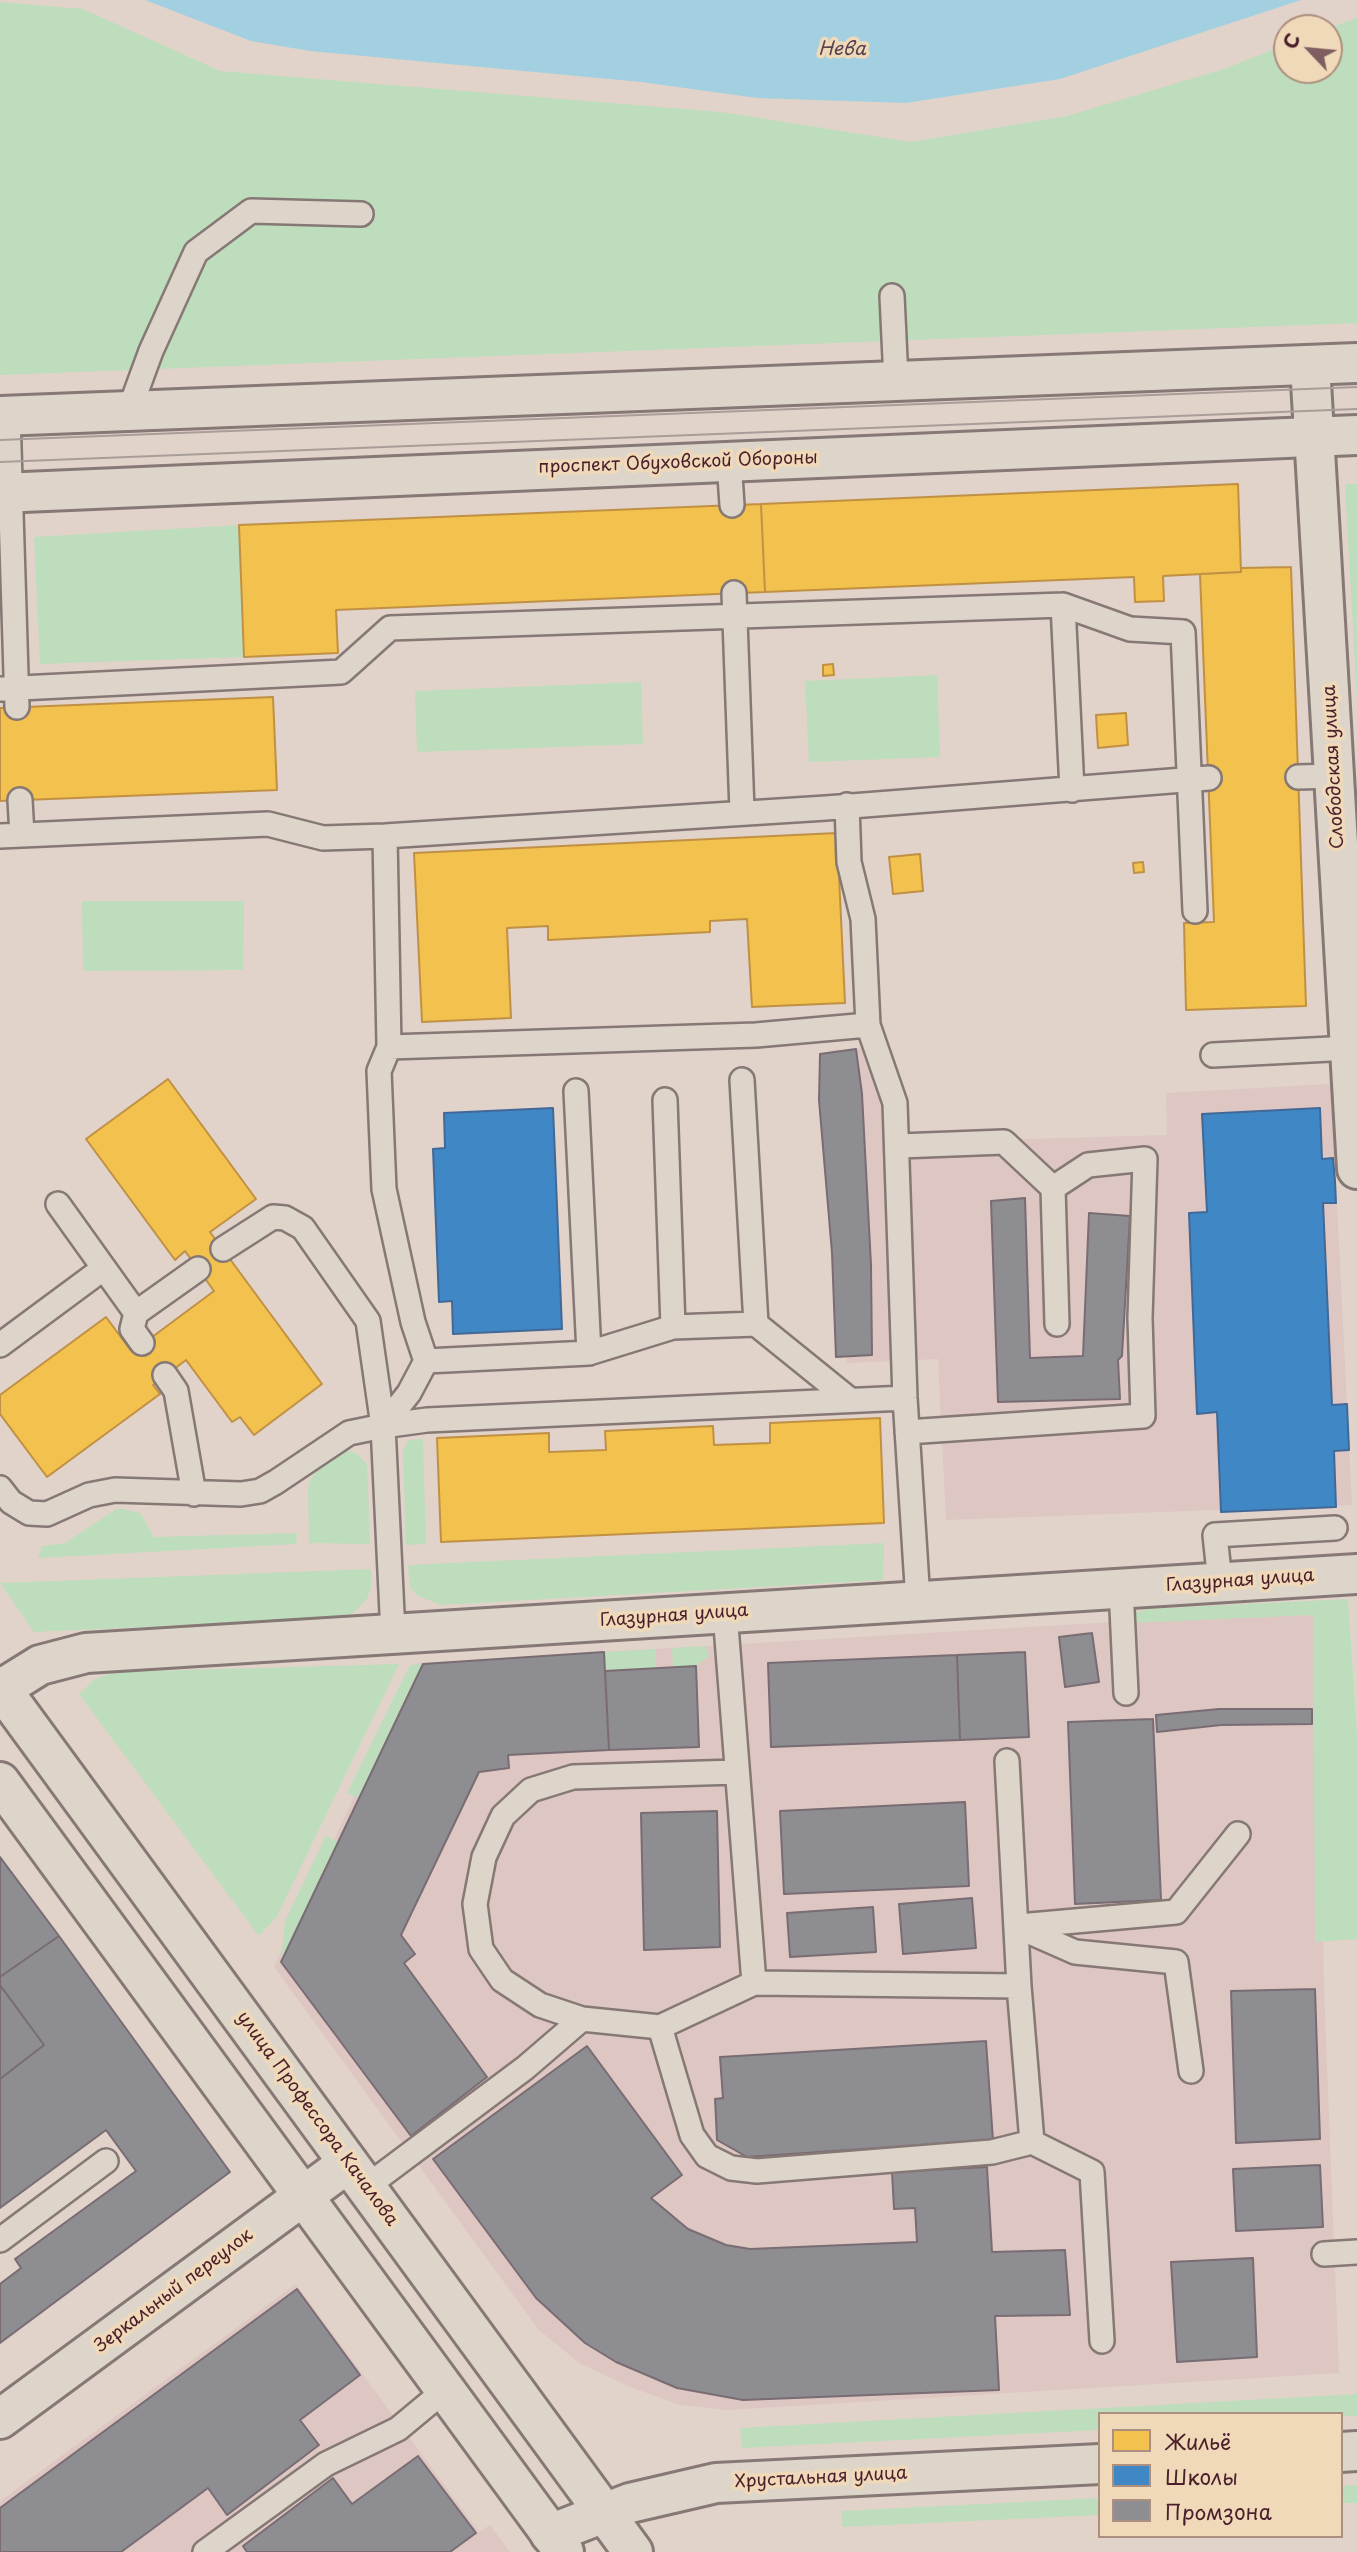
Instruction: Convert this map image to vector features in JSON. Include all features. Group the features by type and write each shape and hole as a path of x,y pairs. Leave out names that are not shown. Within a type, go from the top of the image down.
{"main road":[{"path":"4,416 1357,363"},
{"name":"Слободская улица","path":"1310,365 1315,437 1316,777 1350,1048 1357,1168"},
{"name":"проспект Обуховской Обороны","path":"6,493 1357,435"},
{"name":"Глазурная улица","path":"0,1689 40,1665 86,1653 1357,1574"},
{"name":"улица Профессора Качалова","path":"0,1689 633,2552"},
{"path":"0,1782 557,2543"},
{"name":"Зеркальный переулок","path":"0,2419 304,2197 357,2175"},
{"name":"Хрустальная улица","path":"557,2543 604,2512 716,2483 1098,2464"}],"lane":[{"path":"129,411 151,351 196,253 251,211 361,214"},
{"path":"892,296 896,380"},
{"path":"4,416 11,695 341,672 390,628 1063,605 1129,629 1183,632 1198,779 1195,911"},
{"path":"729,461 732,505"},
{"path":"734,593 742,811"},
{"path":"1063,605 1072,790"},
{"path":"20,800 11,836 268,824 323,838 1072,790 1198,779"},
{"path":"847,805 849,862 863,919 868,1024 895,1103 899,1146 905,1398 918,1601"},
{"path":"383,1426 408,1393 426,1361 413,1322 384,1189 379,1072 389,1047 385,836"},
{"path":"389,1047 756,1035 868,1024"},
{"path":"1213,1055 1350,1048"},
{"path":"743,1080 756,1324"},
{"path":"576,1091 589,1353"},
{"path":"665,1101 674,1328"},
{"path":"899,1146 1004,1142 1037,1170 1053,1188 1057,1324"},
{"path":"907,1432 1143,1416 1140,1318 1145,1159 1088,1165 1053,1188"},
{"path":"58,1204 136,1313"},
{"path":"223,1250 273,1217 285,1218 303,1228 368,1321 383,1426 393,1634"},
{"path":"0,1345 104,1268"},
{"path":"142,1343 132,1329 136,1313 198,1269"},
{"path":"426,1361 589,1353 674,1328 756,1324 850,1400"},
{"path":"165,1375 176,1391 194,1494"},
{"path":"0,1488 11,1502 29,1513 47,1514 89,1495 115,1490 194,1494 260,1491 349,1433 427,1420 905,1398"},
{"path":"1220,1582 1215,1535 1335,1528"},
{"path":"1121,1588 1126,1693"},
{"path":"725,1613 754,1983"},
{"path":"1007,1760 1019,1986 1032,2142"},
{"path":"736,1772 573,1777 531,1790 503,1816 484,1857 475,1904 481,1949 502,1980 540,2005 582,2019 660,2027 754,1983 1019,1986"},
{"path":"1016,1926 1176,1912 1238,1834"},
{"path":"1016,1926 1075,1952 1176,1962 1191,2071"},
{"path":"357,2175 525,2068 582,2019"},
{"path":"660,2027 692,2135 706,2156 731,2168 757,2171 992,2152 1032,2142 1092,2172 1102,2342"},
{"path":"0,2240 106,2161"},
{"path":"1324,2254 1357,2252"},
{"path":"205,2552 326,2464 398,2429 445,2390"}],"shaded area":[{"path":"880,1047 885,1143 1167,1135 1166,1093 1331,1084 1352,1505 946,1520 938,1359 847,1363 831,1050"},
{"path":"1317,1610 1324,1988 1339,2373 728,2410 680,2405 628,2386 579,2363 538,2329 274,1967 417,1663"},
{"path":"296,2284 479,2532 490,2525 510,2552 0,2552 0,2501"}],"green space":[{"path":"0,2 83,9 220,71 721,112 911,142 1067,116 1224,69 1273,50 1273,84 1343,84 1343,23 1357,18 1357,323 0,375"},
{"path":"1345,484 1357,484 1357,702"},
{"path":"239,525 244,657 40,664 34,537"},
{"path":"937,675 940,757 809,762 805,681"},
{"path":"641,682 643,744 417,752 415,691"},
{"path":"82,901 244,901 243,970 83,971"},
{"path":"423,1439 426,1544 406,1545 403,1450 409,1440"},
{"path":"347,1451 356,1453 367,1464 370,1544 309,1543 308,1490 311,1479 317,1471"},
{"path":"118,1508 140,1513 154,1537 297,1533 296,1544 38,1558 42,1546 65,1543"},
{"path":"884,1543 883,1580 441,1605 418,1596 410,1587 408,1565"},
{"path":"371,1569 371,1587 367,1599 351,1615 336,1618 34,1632 0,1583"},
{"path":"1348,1599 1357,1737 1357,1939 1315,1942 1313,1615 1130,1623 1134,1613 1148,1609"},
{"path":"706,1646 709,1656 696,1666 673,1667 672,1648"},
{"path":"656,1649 656,1668 605,1671 604,1652"},
{"path":"399,1664 277,1916 259,1936 79,1694 95,1679 114,1672"},
{"path":"423,1664 359,1798 347,1793 410,1665"},
{"path":"326,1836 339,1842 281,1962 285,1921"},
{"path":"1357,2394 1357,2416 1343,2416 1343,2412 1098,2412 1098,2430 742,2448 740,2428"},
{"path":"1357,2485 1357,2503 1343,2503 1343,2486"},
{"path":"1098,2498 1098,2515 842,2527 842,2511"}],"water":[{"name":"Нева","path":"145,0 1301,0 1060,79 906,103 757,98 641,82 310,51 251,41"}],"building: Жильё":[{"path":"1238,484 1241,572 1163,576 1164,601 1135,602 1134,577 765,592 761,504"},
{"path":"761,504 765,592 336,610 338,653 244,657 239,525"},
{"path":"1291,567 1306,1006 1186,1010 1184,923 1214,922 1200,574 1241,572 1241,568"},
{"path":"833,664 834,675 823,676 823,665"},
{"path":"273,697 277,790 0,801 0,708"},
{"path":"1126,713 1128,745 1098,748 1096,715"},
{"path":"837,833 845,1003 752,1007 747,919 710,921 710,932 548,940 548,926 507,928 511,1018 422,1022 414,853"},
{"path":"920,854 923,891 893,894 889,857"},
{"path":"1143,862 1144,872 1134,873 1133,863"},
{"path":"168,1079 256,1199 210,1232 322,1384 254,1435 240,1417 232,1422 186,1360 153,1385 160,1394 47,1477 0,1414 0,1395 106,1317 132,1352 214,1291 185,1251 175,1260 86,1139"},
{"path":"880,1418 884,1523 441,1542 437,1438 549,1433 549,1452 606,1450 605,1431 713,1426 714,1445 770,1443 770,1423"}],"building: Школы":[{"path":"553,1108 562,1329 453,1334 452,1301 439,1302 433,1149 445,1148 444,1113"},
{"path":"1320,1108 1322,1159 1333,1158 1336,1203 1323,1203 1332,1405 1347,1404 1349,1450 1334,1451 1336,1507 1221,1512 1217,1412 1197,1414 1189,1213 1207,1212 1202,1114"}],"building: Промзона":[{"path":"856,1049 862,1094 871,1265 872,1355 836,1357 832,1253 819,1100 820,1054"},
{"path":"1025,1198 1030,1358 1083,1356 1089,1213 1130,1216 1122,1356 1118,1360 1120,1399 998,1402 991,1201"},
{"path":"1092,1633 1099,1682 1065,1687 1059,1637"},
{"path":"604,1652 609,1750 508,1755 509,1768 479,1772 401,1935 415,1954 404,1963 487,2077 411,2136 281,1962 423,1664"},
{"path":"1025,1652 1029,1737 960,1740 957,1655"},
{"path":"957,1655 960,1740 771,1747 768,1663"},
{"path":"696,1666 699,1747 609,1750 605,1671"},
{"path":"1219,1709 1312,1709 1312,1724 1221,1725 1157,1732 1156,1715"},
{"path":"1153,1719 1161,1900 1075,1904 1068,1722"},
{"path":"965,1802 969,1886 784,1894 780,1811"},
{"path":"717,1811 720,1947 644,1950 641,1813"},
{"path":"0,1857 59,1936 0,1977"},
{"path":"972,1898 976,1948 903,1954 899,1904"},
{"path":"873,1907 876,1952 790,1957 787,1913"},
{"path":"59,1936 230,2172 0,2343 0,2284 21,2268 15,2259 136,2171 106,2130 0,2208 0,2079 44,2045 0,1985 0,1977"},
{"path":"0,1985 44,2045 0,2079"},
{"path":"1315,1989 1320,2139 1236,2143 1231,1991"},
{"path":"986,2041 993,2140 747,2157 717,2140 715,2099 723,2098 720,2057"},
{"path":"587,2046 682,2175 651,2198 688,2229 726,2245 750,2249 917,2242 915,2208 894,2209 892,2172 987,2167 992,2252 1065,2250 1070,2315 995,2316 999,2390 743,2400 677,2388 616,2362 585,2343 536,2298 433,2159"},
{"path":"1320,2165 1323,2227 1236,2231 1233,2169"},
{"path":"1253,2258 1257,2357 1177,2362 1171,2262"},
{"path":"297,2289 360,2375 300,2420 319,2445 227,2515 208,2488 121,2552 0,2552 0,2508"},
{"path":"418,2456 476,2533 450,2552 247,2552 243,2546 333,2478 352,2504"}],"tram line":[{"path":"0,440 1357,387"},
{"path":"0,462 1357,409"}]}
